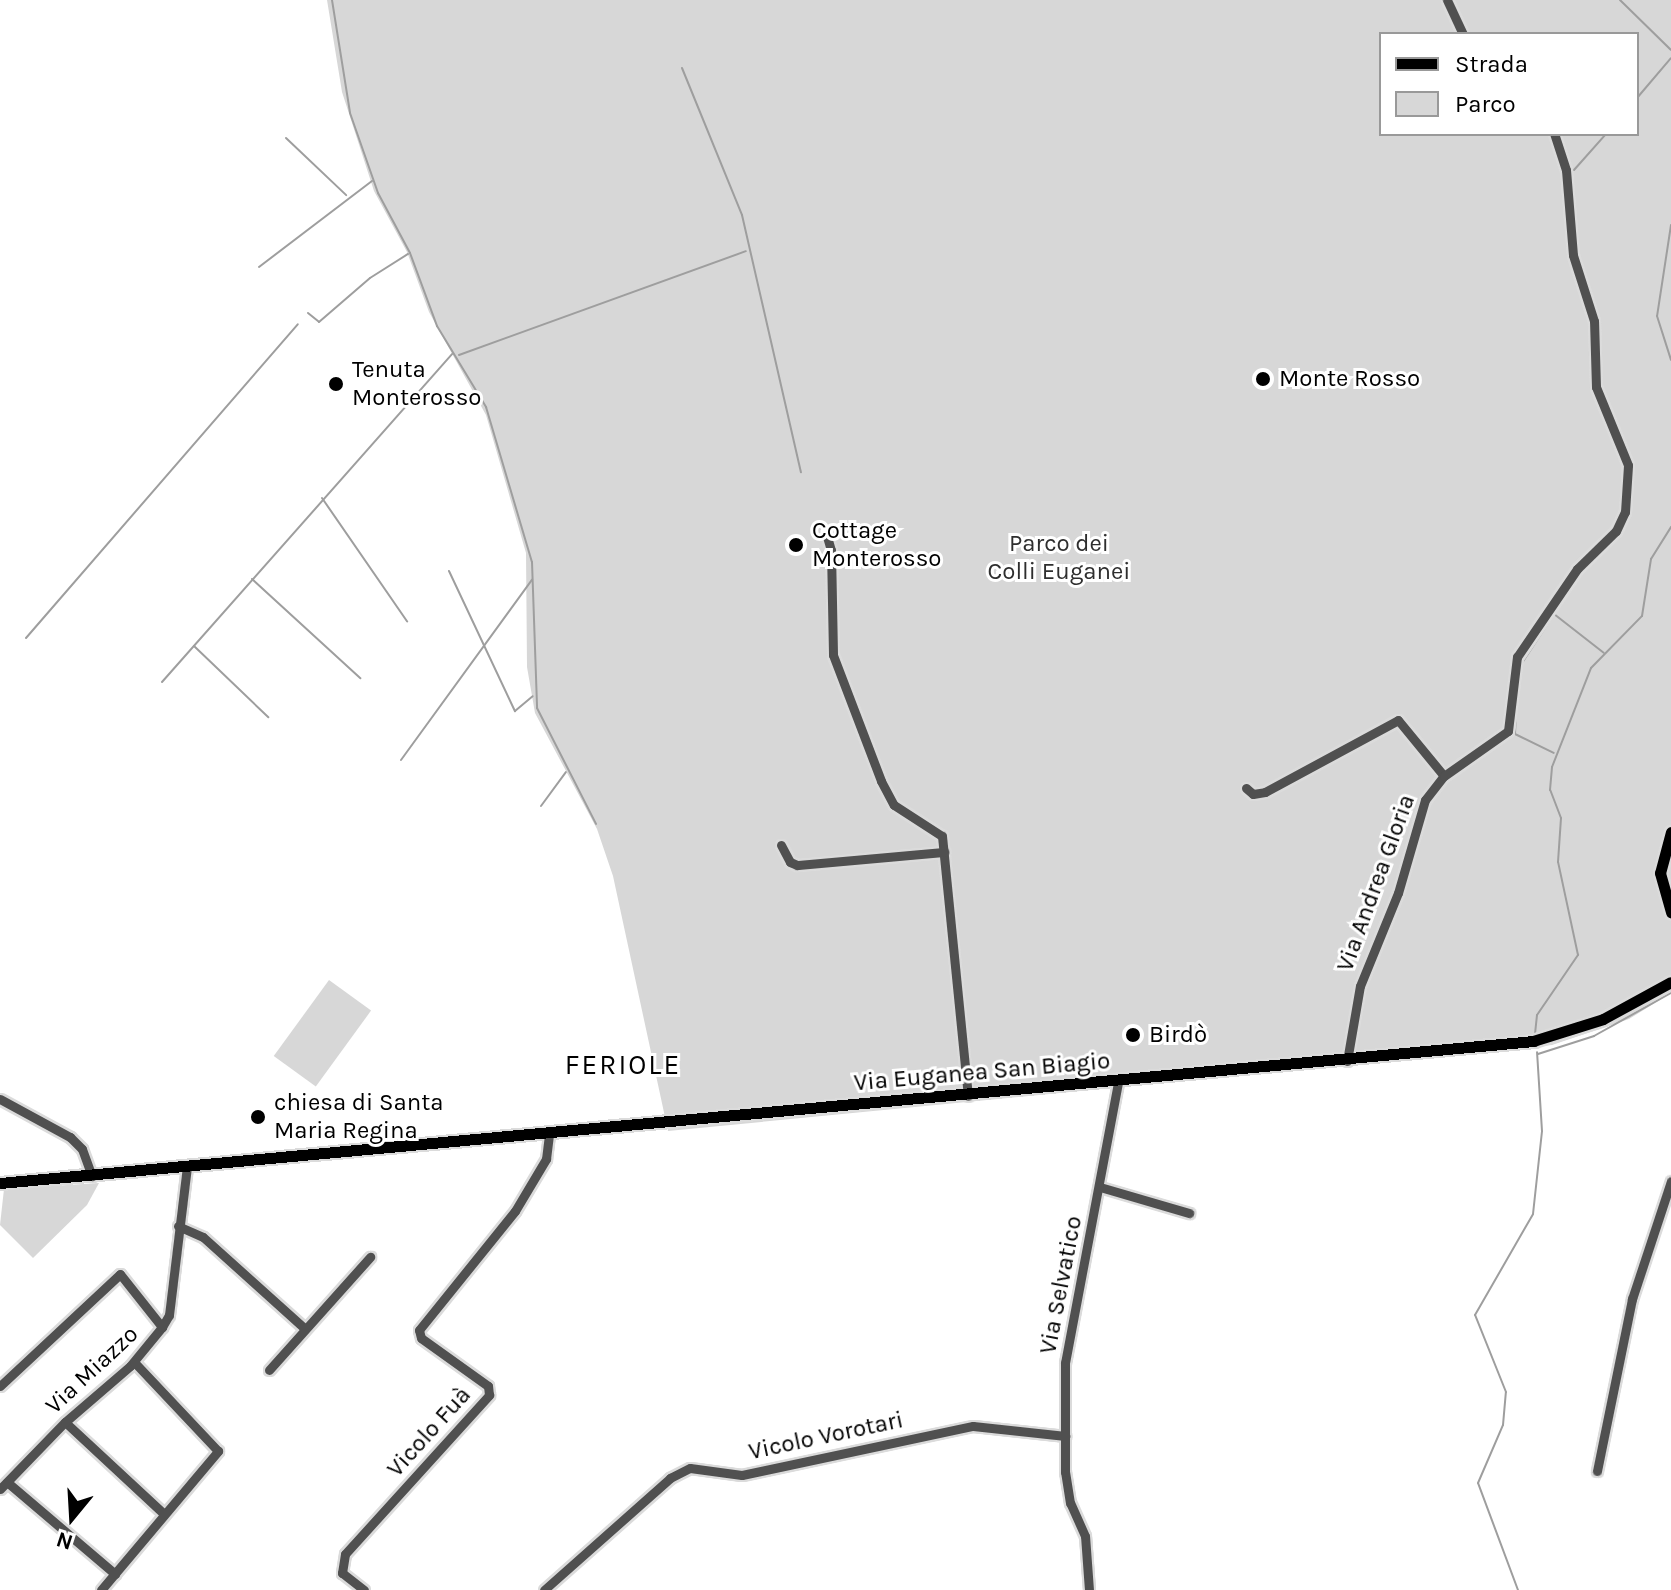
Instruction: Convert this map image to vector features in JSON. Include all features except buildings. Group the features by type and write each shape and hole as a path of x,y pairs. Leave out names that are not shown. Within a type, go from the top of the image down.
{"main road":[{"path":"1671,832 1660,873 1671,912"},
{"name":"Via Euganea San Biagio","path":"0,1183 1347,1061 1541,1040 1603,1019 1671,982"}],"street":[{"path":"1447,0 1462,32"},
{"path":"1444,776 1508,731 1517,657 1577,569 1616,531 1627,498 1628,465 1596,387 1594,321 1573,255 1566,170 1555,136"},
{"path":"826,533 831,550 833,655 881,781 894,805 942,836 968,1096"},
{"name":"Via Andrea Gloria","path":"1246,788 1253,794 1265,792 1398,720 1444,776 1425,800 1398,893 1360,986 1347,1061"},
{"path":"781,845 790,862 797,865 944,852"},
{"name":"Via Selvatico","path":"1089,1590 1085,1536 1067,1487 1065,1436 1071,1317 1100,1187 1118,1082"},
{"path":"0,1099 70,1137 82,1149 92,1176"},
{"name":"Vicolo Fuà","path":"364,1590 342,1573 345,1554 489,1395 488,1386 421,1338 419,1330 515,1211 546,1159 549,1134"},
{"name":"Via Miazzo","path":"4,1486 65,1422 134,1362 169,1315 187,1167"},
{"path":"1597,1471 1632,1299 1671,1181"},
{"path":"1100,1187 1189,1213"},
{"path":"178,1226 203,1237 305,1329"},
{"path":"269,1370 370,1257"},
{"path":"0,1386 120,1274 162,1327"},
{"path":"101,1590 218,1451 134,1362"},
{"path":"65,1422 164,1514"},
{"name":"Vicolo Vorotari","path":"544,1590 670,1478 690,1468 742,1475 973,1426 1065,1436"},
{"path":"4,1486 115,1574"}],"green space":[{"name":"Parco dei Colli Euganei","path":"327,0 1671,0 1671,993 1629,1019 1552,1045 668,1131 613,876 597,829 535,713 527,667 526,553 486,415 429,312 407,252 374,191 342,92"},
{"path":"329,980 371,1011 316,1087 274,1056"},
{"path":"99,1183 87,1205 33,1258 0,1225 4,1189"}],"waterway":[{"path":"332,0 350,113 378,193 410,253 437,326 486,407 532,562 537,708 596,824"},
{"path":"1620,0 1671,50"},
{"path":"1639,96 1671,58"},
{"path":"682,68 742,215 801,472"},
{"path":"1574,170 1604,136"},
{"path":"286,138 346,195"},
{"path":"259,267 372,181"},
{"path":"1671,225 1657,316 1671,360"},
{"path":"459,355 746,251"},
{"path":"308,313 319,322 370,278 408,254"},
{"path":"26,638 298,324"},
{"path":"162,682 452,354"},
{"path":"322,498 407,621"},
{"path":"1535,1034 1537,1015 1578,955 1558,862 1561,818 1550,790 1552,767 1591,668 1642,616 1651,559 1671,527"},
{"path":"449,571 515,711 533,696"},
{"path":"252,579 360,678"},
{"path":"401,760 532,580"},
{"path":"1520,666 1554,614 1604,653"},
{"path":"194,646 268,717"},
{"path":"1517,688 1515,734 1554,753"},
{"path":"541,806 566,772"},
{"path":"1538,1054 1594,1036 1671,993"},
{"path":"1518,1590 1478,1483 1503,1425 1506,1392 1475,1315 1533,1214 1542,1131 1537,1052"}],"place":[{"name":"Monte Rosso","path":"1263,379"},
{"name":"Tenuta Monterosso","path":"336,384"},
{"name":"Cottage Monterosso","path":"796,545"},
{"name":"Birdò","path":"1133,1035"},
{"name":"chiesa di Santa Maria Regina","path":"258,1117"}],"district":[{"name":"FERIOLE","path":"623,1065"}]}
